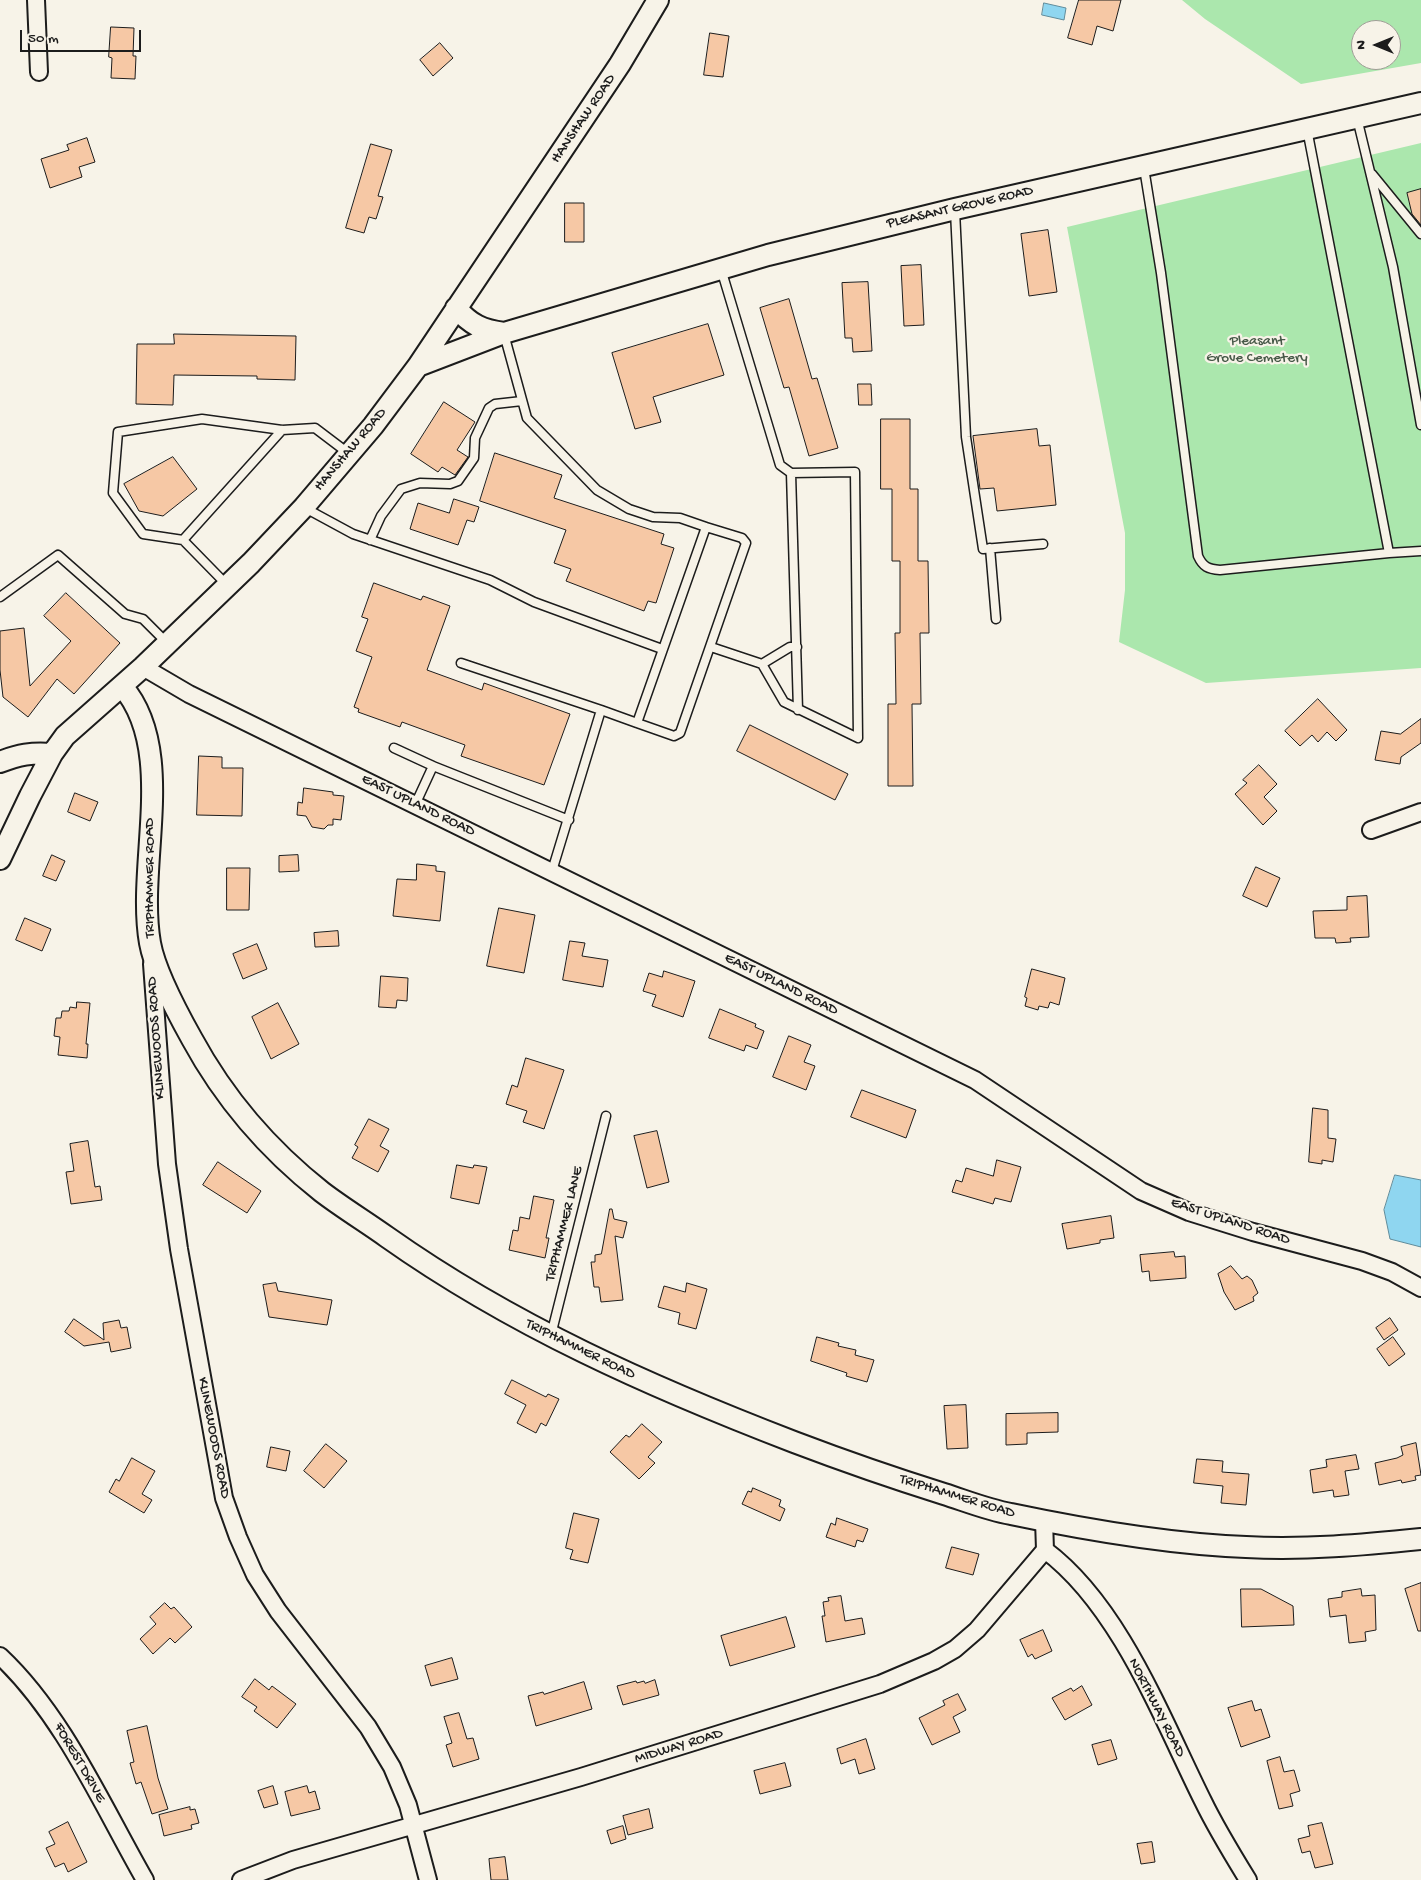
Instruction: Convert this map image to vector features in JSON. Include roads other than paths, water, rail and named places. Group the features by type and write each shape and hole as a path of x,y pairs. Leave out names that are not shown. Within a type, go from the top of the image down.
{"street":[{"path":"36,0 39,72"},
{"name":"HANSHAW ROAD","path":"0,859 52,754 65,736 143,667 304,507 349,455 418,366 620,64 658,0"},
{"name":"PLEASANT GROVE ROAD","path":"418,366 504,333 768,255 955,209 1421,103"},
{"name":"PLEASANT GROVE ROAD","path":"456,308 478,328 504,333"},
{"name":"EAST UPLAND ROAD","path":"143,667 189,694 975,1080 1141,1191 1189,1212 1253,1232 1362,1261 1392,1272 1421,1288"},
{"name":"TRIPHAMMER ROAD","path":"122,686 131,697 139,712 151,750 150,944 174,1007 205,1062 248,1122 280,1154 322,1191 412,1254 484,1301 551,1337 665,1390 858,1466 1006,1514 1174,1541 1245,1547 1336,1547 1421,1539"},
{"path":"0,762 20,754 52,754"},
{"path":"1371,830 1421,812"},
{"name":"KLINEWOODS ROAD","path":"150,944 167,1164 189,1306 224,1498 238,1537 256,1575 278,1611 378,1742 392,1767 415,1825 428,1880"},
{"path":"1044,1520 1045,1550"},
{"name":"MIDWAY ROAD","path":"242,1880 293,1860 601,1771 871,1687 906,1674 955,1649 978,1630 1045,1550"},
{"name":"NORTHWAY ROAD","path":"1045,1550 1064,1564 1086,1590 1123,1643 1159,1709 1204,1803 1248,1880"},
{"name":"FOREST DRIVE","path":"0,1656 34,1691 58,1727 145,1880"}],"lane":[{"path":"1357,118 1392,267 1421,425"},
{"path":"1308,129 1389,553"},
{"path":"1144,166 1163,283 1198,556 1202,564 1210,569 1220,570 1421,550"},
{"path":"1371,173 1421,234"},
{"path":"955,209 966,437 983,549 1043,544"},
{"path":"711,647 762,664 784,702 858,738 855,472 792,473 780,465 721,269"},
{"path":"461,663 674,736 680,733 746,543 742,538 680,518 653,517 629,509 597,490 527,418 504,333"},
{"path":"370,540 381,516 401,489 420,483 450,484 458,481 474,458 475,438 489,408 494,404 522,400"},
{"path":"227,584 183,540 143,534 113,492 118,432 202,419 282,430 315,428 349,455"},
{"path":"183,540 282,430"},
{"path":"792,473 798,647 798,710"},
{"path":"304,507 353,534 490,580 534,602 662,650"},
{"path":"637,723 706,527"},
{"path":"990,548 996,619"},
{"path":"0,596 58,555 125,614 143,619 167,644"},
{"path":"762,664 790,647 798,647"},
{"path":"552,871 602,710"},
{"path":"394,748 432,766 569,820"},
{"path":"415,805 432,766"},
{"name":"TRIPHAMMER LANE","path":"551,1337 606,1116"}],"water":[{"path":"1044,3 1066,8 1064,20 1042,15"},
{"path":"1395,1175 1421,1180 1421,1247 1390,1239 1384,1210"}],"park label":[{"name":"Pleasant Grove Cemetery","path":"1257,350"}]}
